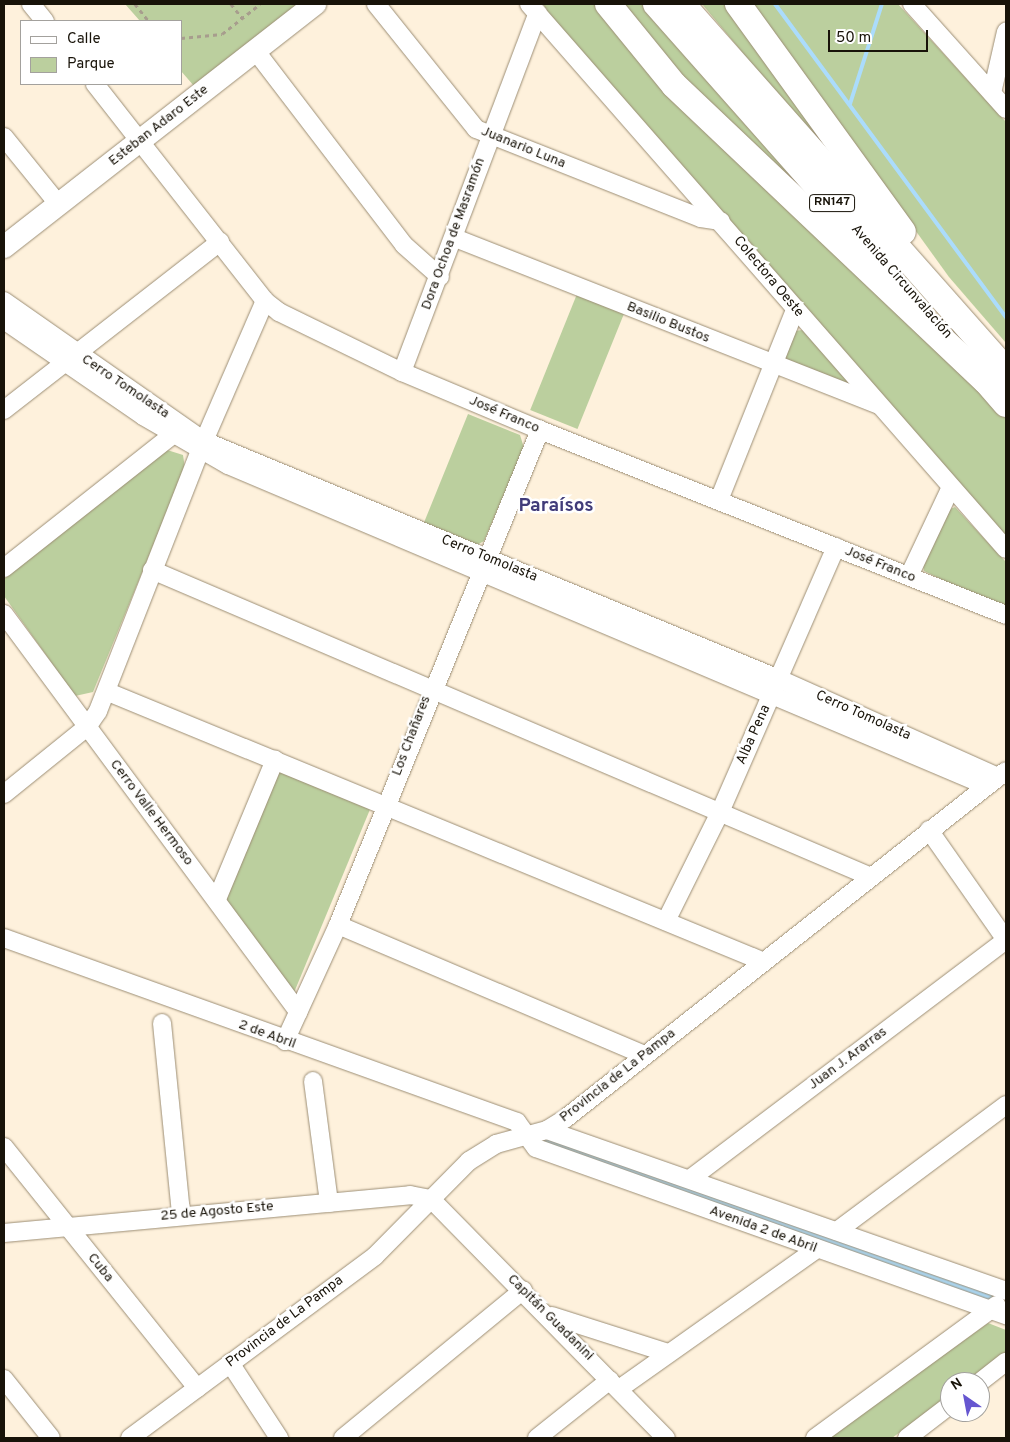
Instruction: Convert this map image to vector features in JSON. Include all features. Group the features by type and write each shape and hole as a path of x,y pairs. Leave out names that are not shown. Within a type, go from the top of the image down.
{"highway":[{"path":"608,4 674,85 996,376"},
{"name":"Avenida Circunvalación","path":"656,4 996,376"},
{"name":"Avenida Circunvalación","path":"682,4 972,331 996,376 1006,404"},
{"path":"738,4 972,331"}],"main road":[{"name":"Esteban Adaro Este","path":"4,247 314,4"}],"street":[{"path":"30,4 44,20"},
{"name":"Juanario Luna","path":"376,4 468,123 489,136 701,218 721,221"},
{"path":"912,4 1006,109"},
{"name":"Dora Ochoa de Masramón","path":"402,372 455,238 534,8"},
{"name":"Colectora Oeste","path":"534,8 721,221 795,310 882,406 1006,550"},
{"path":"992,93 1006,32"},
{"path":"255,50 404,245 440,276"},
{"name":"José Franco","path":"97,85 265,301 402,372 540,430 1006,615"},
{"path":"4,137 58,204"},
{"name":"Basilio Bustos","path":"455,238 882,406"},
{"path":"4,410 220,242"},
{"name":"Cerro Tomolasta","path":"4,301 70,358"},
{"path":"4,794 87,727 108,692 152,570 202,446 265,301"},
{"path":"719,500 795,310"},
{"name":"Cerro Tomolasta","path":"4,320 70,358 202,446 997,778"},
{"name":"Los Chañares","path":"285,1041 338,926 430,690 540,430"},
{"path":"4,568 178,431"},
{"path":"910,576 951,487"},
{"name":"Alba Pena","path":"666,921 721,810 836,547"},
{"path":"152,570 430,690 721,810 871,877"},
{"name":"Cerro Valle Hermoso","path":"4,614 299,1012"},
{"path":"108,692 762,961"},
{"path":"217,899 275,760"},
{"name":"Provincia de La Pampa","path":"130,1438 374,1256 468,1161 496,1144 526,1134 547,1130 997,778"},
{"path":"929,830 1006,940"},
{"path":"338,926 645,1055"},
{"name":"2 de Abril","path":"4,938 285,1041 517,1122 526,1134"},
{"name":"Juan J. Ararras","path":"690,1179 1006,940"},
{"path":"162,1023 182,1215"},
{"path":"313,1080 329,1203"},
{"path":"837,1231 1006,1105"},
{"name":"Avenida 2 de Abril","path":"547,1130 1006,1291"},
{"name":"Avenida 2 de Abril","path":"526,1134 536,1148 998,1313"},
{"name":"Cuba","path":"4,1147 197,1388"},
{"name":"25 de Agosto Este","path":"4,1234 67,1226 410,1195 431,1199"},
{"name":"Capitán Guadanini","path":"431,1199 549,1316 666,1438"},
{"path":"537,1438 615,1384 668,1354 817,1249"},
{"path":"343,1438 523,1290"},
{"path":"815,1438 998,1313 1006,1299"},
{"path":"549,1316 668,1354"},
{"path":"990,1374 1006,1362"},
{"path":"230,1363 279,1438"},
{"path":"4,1379 51,1438"},
{"path":"907,1438 940,1413"}],"path":[{"path":"135,4 148,20"},
{"path":"231,4 243,19"},
{"path":"182,38 222,34 260,4"}],"green space":[{"path":"125,4 298,4 194,86 182,72 182,20 139,20"},
{"path":"538,4 604,4 955,359 1006,417 1006,541"},
{"path":"616,4 643,4 855,240 679,81"},
{"path":"702,4 733,4 741,12 835,164"},
{"path":"752,4 898,4 1006,122 1006,343 949,277"},
{"path":"577,294 624,313 577,429 530,410"},
{"path":"803,330 849,381 845,386 786,361 784,353 793,331"},
{"path":"468,414 520,435 524,448 484,541 475,546 423,525"},
{"path":"164,449 183,455 185,468 93,692 75,696 4,596 4,579"},
{"path":"955,507 1006,562 1006,611 924,571 922,562 948,510"},
{"path":"277,770 371,807 293,995 222,900"},
{"path":"543,1136 998,1293 994,1303 539,1146"},
{"path":"988,1323 1006,1330 1006,1352 980,1372 940,1372 940,1402 892,1438 828,1438"}],"waterway":[{"path":"775,4 1006,317"},
{"path":"850,104 882,4"},
{"path":"541,1138 987,1297"}],"district":[{"name":"Paraísos","path":"556,507"}]}
